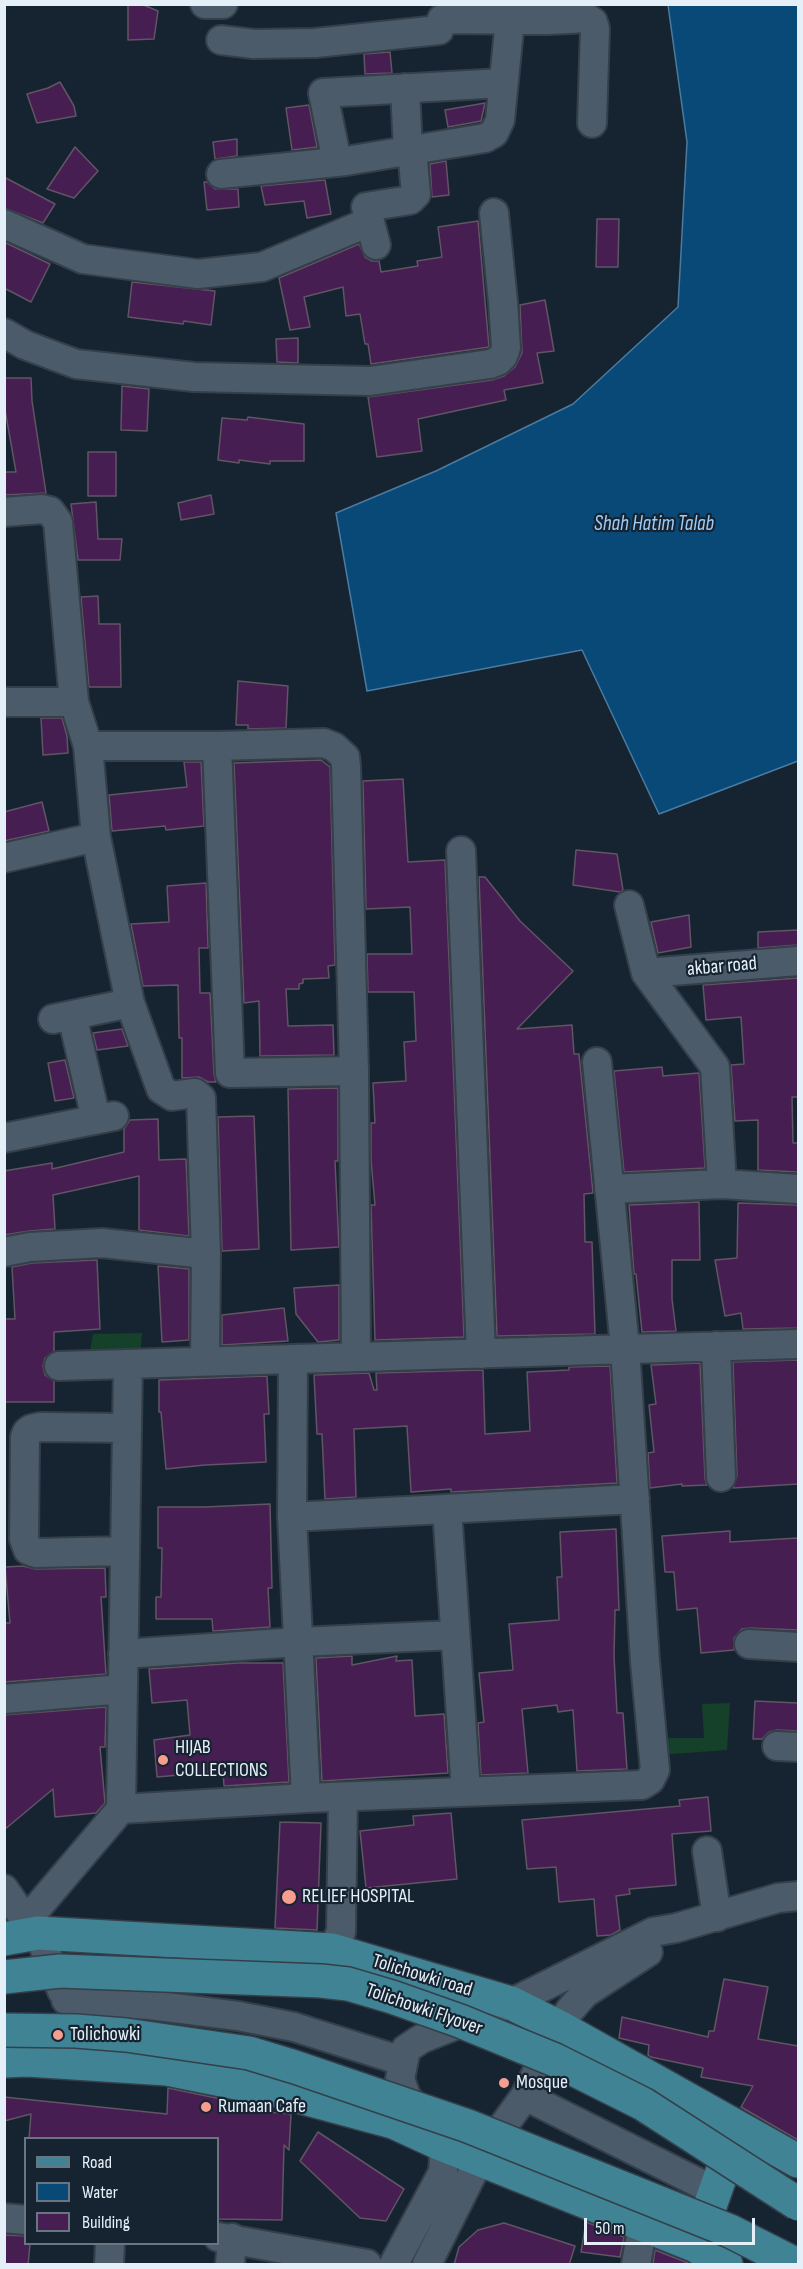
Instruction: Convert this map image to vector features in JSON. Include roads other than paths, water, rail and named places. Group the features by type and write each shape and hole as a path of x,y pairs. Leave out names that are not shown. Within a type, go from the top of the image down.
{"main road":[{"name":"Tolichowki road","path":"23,1931 332,1950 511,2003 559,2027 798,2162"},
{"name":"Tolichowki Flyover","path":"4,1977 60,1971 348,1984 460,2021 555,2060 643,2104 798,2204"},
{"path":"4,2030 76,2031 249,2053 468,2126 730,2231 795,2265"},
{"path":"4,2061 27,2060 166,2069 282,2092 393,2122 441,2144 643,2225 712,2258 715,2192 738,2128"}],"street":[{"path":"205,4 223,4"},
{"path":"221,40 254,44 315,43 439,30 442,12 510,20 545,12 587,18 593,22 595,28 592,123"},
{"path":"221,174 337,162 485,138 494,133 500,120 510,20"},
{"path":"337,162 323,93 503,83"},
{"path":"4,224 83,259 198,274 262,267 372,233 366,207 410,200 416,194 405,88"},
{"path":"4,333 25,345 76,364 194,377 370,381 490,364 503,356 506,348 504,302 494,213"},
{"path":"4,512 42,509 50,511 57,522 74,702 88,746 96,837 130,1003 161,1089 172,1096 195,1093 201,1098 206,1254 205,1360"},
{"path":"4,702 74,702"},
{"path":"88,746 324,743 334,747 345,757 354,1071 356,1356"},
{"path":"218,746 230,1074 354,1071"},
{"path":"4,858 96,837"},
{"path":"461,851 481,1354"},
{"path":"629,905 646,974 715,1067 722,1184"},
{"name":"akbar road","path":"646,974 798,961"},
{"path":"4,1138 105,1118 62,1017 130,1003"},
{"path":"121,1809 306,1798 642,1785 650,1780 655,1770 645,1662 625,1348 597,1062"},
{"path":"609,1189 722,1184 798,1189"},
{"path":"4,1252 30,1247 102,1243 206,1254"},
{"path":"59,1366 798,1344"},
{"path":"716,1346 721,1477"},
{"path":"293,1360 292,1517 306,1798"},
{"path":"23,1931 121,1809 128,1364"},
{"path":"125,1551 35,1553 28,1550 24,1539 25,1437 31,1429 40,1427 127,1428"},
{"path":"292,1517 635,1498"},
{"path":"447,1509 466,1791"},
{"path":"123,1654 298,1642 455,1635"},
{"path":"750,1644 798,1647"},
{"path":"4,1699 123,1689"},
{"path":"332,1950 341,1932 343,1797"},
{"path":"707,1851 717,1917"},
{"path":"4,1890 23,1931 66,2000 62,2062"},
{"path":"394,2265 443,2172 444,2159 441,2144 406,2096 400,2079 406,2049 420,2039 511,2003 653,1932 676,1928 778,1899 798,1896"},
{"path":"427,2265 480,2158 525,2096 559,2027 570,2010 585,1993 661,1943 676,1928"},
{"path":"66,2000 150,2005 238,2016 294,2026 402,2061"},
{"path":"525,2096 715,2192"},
{"path":"4,2218 24,2220"},
{"path":"636,2265 643,2225"},
{"path":"109,2265 110,2245"},
{"path":"226,2247 366,2265"}],"water":[{"name":"Shah Hatim Talab","path":"668,5 798,5 798,761 659,814 582,650 367,691 336,513 436,471 573,404 678,307 687,142"}],"place":[{"name":"HIJAB COLLECTIONS","path":"163,1760"},
{"name":"RELIEF HOSPITAL","path":"289,1897"},
{"name":"Tolichowki","path":"58,2035"},
{"name":"Mosque","path":"504,2083"},
{"name":"Rumaan Cafe","path":"206,2107"}]}
